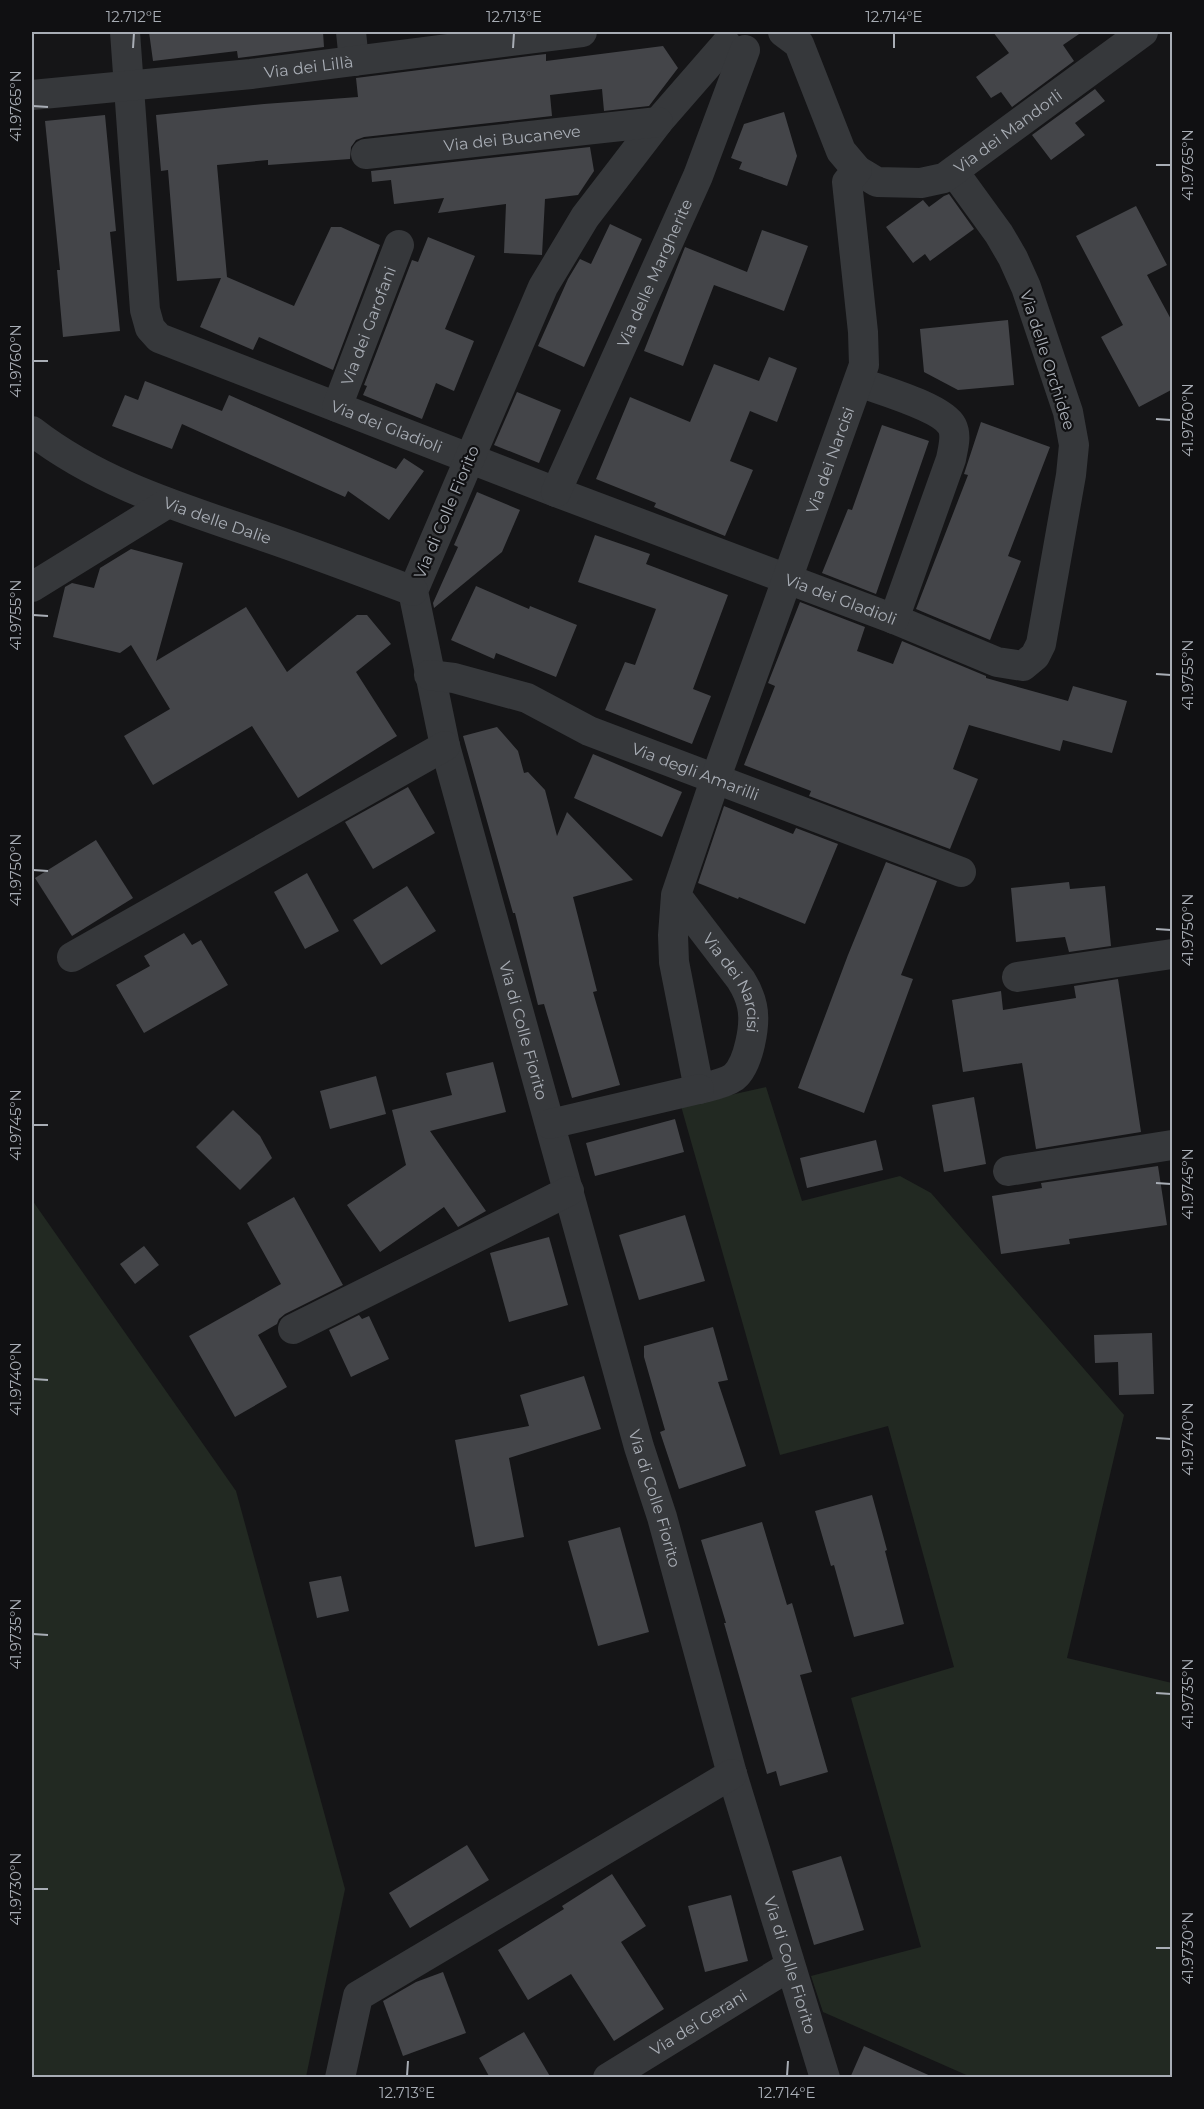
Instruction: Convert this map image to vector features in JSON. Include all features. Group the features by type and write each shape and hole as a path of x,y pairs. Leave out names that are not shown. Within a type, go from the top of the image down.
{"street":[{"name":"Via dei Gladioli","path":"125,32 145,310 150,328 159,338 556,492 894,619 997,662 1023,666"},
{"path":"351,32 354,61"},
{"name":"Via dei Lillà","path":"32,95 251,74 575,32"},
{"name":"Via di Colle Fiorito","path":"772,32 764,43 755,48 729,42 658,122 585,217 543,287 413,591 445,746 639,1447 662,1517 732,1774 825,2078"},
{"path":"783,32 799,44 841,151 857,170"},
{"name":"Via dei Mandorli","path":"857,170 877,182 908,184 932,182 954,172 1143,32"},
{"name":"Via delle Margherite","path":"556,492 698,176 729,42"},
{"name":"Via dei Bucaneve","path":"366,154 658,122"},
{"name":"Via dei Narcisi","path":"699,1089 674,962 673,935 676,896 715,780 864,365 863,332 847,182 857,170"},
{"name":"Via delle Orchidee","path":"954,172 999,234 1013,258 1037,318 1068,412 1074,445 1071,475 1041,644 1035,656 1023,666"},
{"name":"Via dei Garofani","path":"337,407 399,245"},
{"path":"859,382 934,410 947,420 954,433 951,459 894,619"},
{"name":"Via delle Dalie","path":"32,431 81,464 130,488 413,591"},
{"path":"32,587 168,503"},
{"name":"Via degli Amarilli","path":"429,675 454,678 527,698 589,731 961,872"},
{"path":"72,957 445,746"},
{"name":"Via dei Narcisi","path":"550,1124 726,1082 733,1078 741,1068 747,1054 753,1014 749,994 741,980 676,896"},
{"path":"1017,977 1173,954"},
{"path":"1008,1171 1173,1145"},
{"path":"293,1329 569,1191"},
{"path":"340,2078 358,1996 732,1774"},
{"name":"Via dei Gerani","path":"608,2078 790,1966"}],"shaded area":[{"path":"766,1087 802,1201 900,1176 931,1193 1124,1415 1067,1658 1172,1683 1172,2077 971,2077 823,2012 811,1976 921,1947 851,1698 954,1667 888,1426 780,1455 681,1106"},
{"path":"32,1200 236,1491 345,1889 306,2077 32,2077"}],"building":[{"path":"149,32 323,32 324,47 238,58 237,51 153,61"},
{"path":"993,32 1082,32 1063,45 1074,61 1012,107 1001,92 991,98 976,77 1009,53"},
{"path":"663,46 678,68 649,106 604,111 602,89 550,95 552,116 364,137 356,140 351,147 350,159 268,165 268,160 217,165 227,277 294,306 331,227 341,227 380,245 333,370 259,337 253,350 200,327 221,278 177,281 168,170 161,171 156,115 358,97 356,78 546,54 546,61"},
{"path":"1095,89 1105,101 1075,123 1085,135 1051,160 1032,135"},
{"path":"784,112 797,156 787,186 739,169 742,162 731,158 744,124"},
{"path":"105,115 116,231 110,232 120,331 63,337 57,270 60,270 45,121"},
{"path":"590,147 594,171 578,195 545,199 542,255 504,253 506,204 438,213 444,198 394,204 391,180 372,182 371,171"},
{"path":"949,194 974,229 930,261 925,254 913,263 886,227 923,200 929,207"},
{"path":"1136,206 1167,265 1147,275 1173,323 1173,389 1139,407 1101,337 1123,325 1076,236"},
{"path":"610,224 642,239 584,367 538,346 568,279 580,259 591,264"},
{"path":"762,230 808,246 784,311 714,285 683,366 644,351 685,247 747,272"},
{"path":"428,237 475,256 445,329 474,341 454,391 436,383 422,419 363,395 367,386 364,385 412,260 418,262"},
{"path":"1008,320 1014,385 958,390 924,372 920,329"},
{"path":"769,357 797,368 777,422 750,411 730,461 753,470 725,536 654,507 656,503 596,479 630,397 690,422 714,364 759,381"},
{"path":"145,381 222,411 229,395 396,469 404,458 424,471 389,520 348,491 345,497 182,424 172,449 112,426 125,395 138,400"},
{"path":"517,392 561,410 539,463 494,445"},
{"path":"981,422 1050,447 1008,556 1021,561 990,640 916,609 968,475 964,474"},
{"path":"882,425 929,441 876,594 822,573 848,509 852,510"},
{"path":"477,492 520,510 502,552 434,608 433,603 458,547 454,545"},
{"path":"595,535 650,554 646,564 728,595 693,689 711,696 692,744 605,710 625,662 635,665 656,609 578,582"},
{"path":"131,549 183,563 156,661 246,607 287,672 357,615 367,615 391,644 356,672 397,736 298,798 252,726 153,785 124,736 170,709 131,645 120,653 53,637 65,587 72,583 94,588 100,568"},
{"path":"476,586 529,609 530,606 577,625 556,677 496,653 494,659 451,640"},
{"path":"800,602 865,627 857,651 893,664 902,641 986,676 986,678 1068,701 1073,686 1127,701 1112,753 1063,740 1060,751 969,725 953,769 978,779 950,849 809,796 811,791 744,765 775,686 768,683"},
{"path":"497,727 518,751 524,773 528,772 545,790 557,836 567,812 633,880 573,897 597,991 593,992 620,1085 572,1098 544,1004 538,1005 515,913 513,913 463,736"},
{"path":"593,754 682,792 662,837 574,798"},
{"path":"408,787 435,833 373,869 345,822"},
{"path":"724,806 793,834 796,828 838,844 805,924 698,883"},
{"path":"96,840 133,898 72,936 35,878"},
{"path":"886,862 937,881 901,975 913,979 864,1113 798,1088"},
{"path":"307,873 339,931 305,949 274,892"},
{"path":"1069,882 1070,889 1105,886 1111,946 1069,952 1065,937 1016,942 1011,888"},
{"path":"407,886 436,931 381,965 353,920"},
{"path":"184,933 192,945 201,940 228,985 144,1033 116,985 150,966 144,956"},
{"path":"1118,979 1141,1132 1036,1149 1022,1063 963,1072 952,1000 1001,991 1003,1010 1076,998 1074,986"},
{"path":"493,1062 506,1112 430,1131 486,1211 458,1227 444,1207 380,1252 347,1205 406,1165 392,1110 452,1095 446,1073"},
{"path":"376,1076 386,1114 330,1129 320,1091"},
{"path":"974,1097 986,1164 944,1172 932,1105"},
{"path":"233,1110 260,1136 272,1158 240,1190 196,1147"},
{"path":"675,1119 684,1152 595,1176 586,1143"},
{"path":"876,1140 883,1170 807,1188 800,1158"},
{"path":"1158,1166 1167,1225 1069,1239 1070,1244 1001,1254 992,1196 1042,1188 1041,1183"},
{"path":"294,1197 343,1285 285,1314 277,1324 258,1335 287,1387 235,1417 189,1336 281,1284 247,1223"},
{"path":"685,1215 705,1281 639,1300 619,1235"},
{"path":"549,1237 568,1305 509,1322 490,1253"},
{"path":"144,1246 159,1265 135,1284 120,1264"},
{"path":"359,1315 362,1319 369,1316 389,1359 351,1377 329,1330"},
{"path":"713,1327 728,1380 718,1382 746,1466 679,1489 660,1432 665,1430 644,1357 644,1346"},
{"path":"1152,1333 1154,1394 1119,1395 1118,1362 1095,1363 1094,1335"},
{"path":"584,1376 601,1429 509,1458 524,1537 475,1547 455,1440 529,1426 520,1395"},
{"path":"872,1495 904,1624 854,1637 834,1565 831,1566 815,1511"},
{"path":"762,1522 787,1605 792,1603 812,1672 800,1675 828,1772 780,1786 776,1771 767,1774 701,1540"},
{"path":"620,1527 649,1632 598,1646 568,1541"},
{"path":"341,1576 349,1611 317,1618 309,1582"},
{"path":"467,1845 489,1880 410,1928 389,1893"},
{"path":"841,1856 864,1930 814,1945 792,1871"},
{"path":"612,1874 646,1926 621,1942 664,2009 614,2041 571,1974 528,2000 498,1950 564,1909 562,1906"},
{"path":"731,1895 748,1961 705,1972 688,1906"},
{"path":"443,1972 466,2033 403,2056 383,2001 416,1982"},
{"path":"524,2032 551,2078 490,2078 479,2058"},
{"path":"864,2046 935,2078 850,2078"}]}
